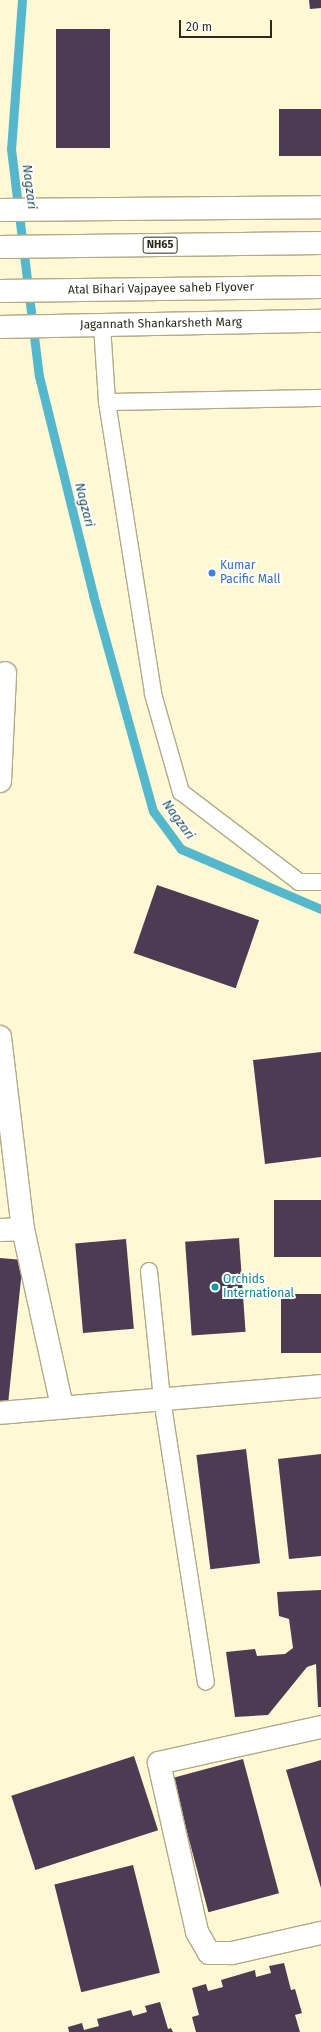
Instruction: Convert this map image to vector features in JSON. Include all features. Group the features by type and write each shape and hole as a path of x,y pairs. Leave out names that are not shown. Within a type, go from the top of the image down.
{"main road":[{"path":"0,210 321,207"},
{"name":"NH65","path":"0,247 321,244"},
{"name":"Atal Bihari Vajpayee saheb Flyover","path":"0,291 321,288"},
{"name":"Jagannath Shankarsheth Marg","path":"1,327 321,321"},
{"path":"0,781 5,673"},
{"path":"0,1037 3,1095 23,1229 62,1407"},
{"path":"0,1230 23,1229"},
{"path":"0,1413 321,1386"},
{"path":"321,1727 159,1762 197,1932 209,1952 232,1953 321,1933"}],"lane":[{"path":"102,326 107,402 153,694 181,792 300,882 321,882"},
{"path":"107,402 321,398"},
{"path":"149,1271 162,1399 206,1682"}],"building":[{"path":"309,0 321,0 321,8 310,9"},
{"path":"56,29 110,29 110,148 56,148"},
{"path":"279,109 321,109 321,156 279,156"},
{"path":"157,885 259,920 236,988 134,953"},
{"path":"321,1052 321,1157 265,1164 253,1060"},
{"path":"274,1200 321,1200 321,1257 274,1257"},
{"name":"Orchids International","path":"239,1238 246,1332 192,1336 185,1242"},
{"path":"126,1239 134,1329 83,1333 75,1243"},
{"path":"0,1258 23,1260 8,1404 0,1403"},
{"path":"281,1294 321,1294 321,1353 281,1353"},
{"path":"246,1449 260,1563 210,1569 196,1455"},
{"path":"321,1454 321,1556 289,1559 278,1459"},
{"path":"321,1590 321,1707 318,1707 316,1664 307,1667 268,1715 235,1717 226,1652 255,1649 257,1656 285,1654 293,1648 289,1619 279,1616 277,1592"},
{"path":"134,1756 158,1830 35,1870 11,1796"},
{"path":"243,1759 279,1893 208,1912 172,1778"},
{"path":"321,1760 321,1888 286,1770"},
{"path":"133,1865 160,1973 81,1992 54,1885"},
{"path":"284,1963 291,1990 295,1989 302,2013 295,2015 300,2032 196,2032 192,2017 199,2015 192,1988 206,1984 208,1991 223,1987 221,1980 255,1970 256,1977 271,1973 269,1966"},
{"path":"160,2002 168,2029 171,2028 173,2032 69,2032 68,2027 82,2023 84,2030 99,2026 97,2019 131,2010 133,2016 147,2012 145,2006"}],"waterway":[{"name":"Nagzari","path":"22,0 11,149 39,376 93,595 153,811 181,849 321,909"}],"place":[{"name":"Kumar Pacific Mall","path":"212,573"},
{"name":"Orchids International","path":"215,1287"}]}
